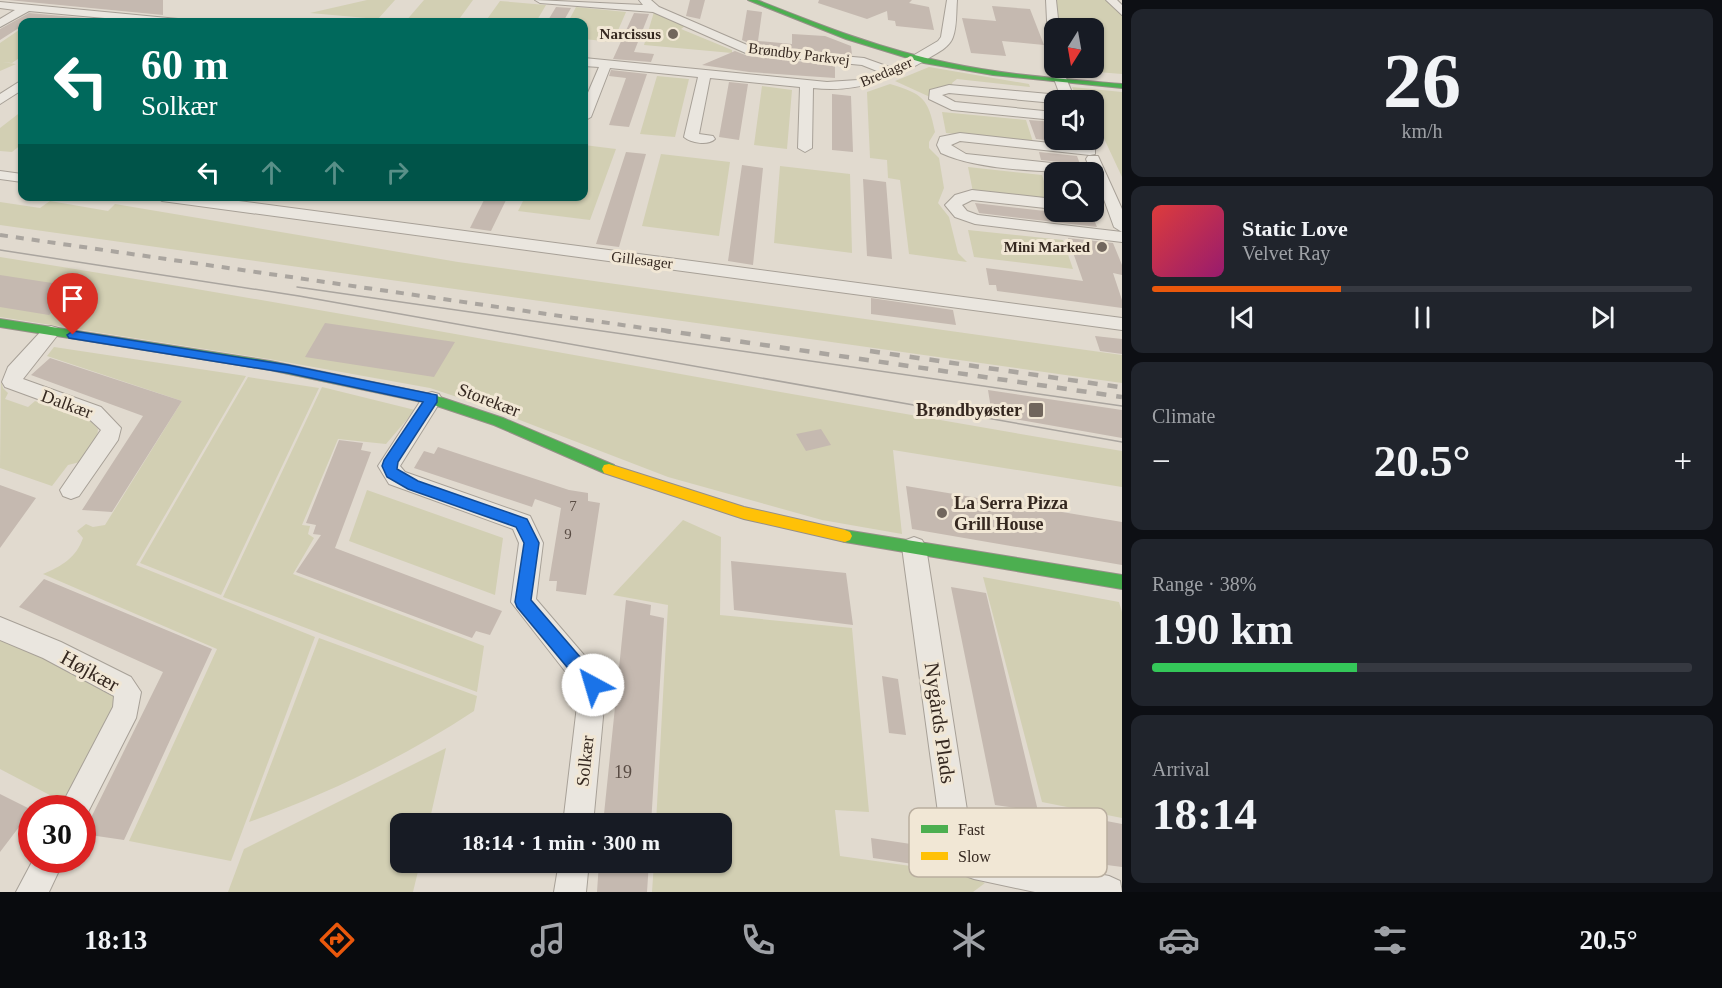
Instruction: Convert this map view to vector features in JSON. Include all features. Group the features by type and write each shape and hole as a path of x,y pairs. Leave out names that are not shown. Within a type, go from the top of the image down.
{"street":[{"path":"64,12 82,0"},
{"path":"540,0 656,9"},
{"name":"Brøndby Parkvej","path":"644,0 656,9 752,51 864,62 892,72"},
{"path":"751,0 836,33 924,56 1044,72"},
{"path":"770,0 924,56"},
{"path":"924,56 946,38 952,0"},
{"path":"1052,0 1053,18"},
{"path":"1111,0 1122,12"},
{"path":"0,5 133,18"},
{"path":"0,24 26,8"},
{"path":"96,18 100,15"},
{"name":"Bredager","path":"588,62 807,84 858,85 924,56"},
{"path":"588,107 606,64"},
{"path":"705,74 691,137 708,139"},
{"path":"1080,78 1122,86"},
{"path":"1104,78 1122,79"},
{"path":"805,148 807,84"},
{"path":"0,100 18,87"},
{"path":"1044,98 949,89 934,93 936,99 952,106 1044,115"},
{"path":"588,122 598,123"},
{"path":"1044,142 960,137 945,140 944,145 946,150 963,158 1044,166"},
{"path":"0,175 18,177"},
{"path":"1104,186 1122,227"},
{"path":"1044,203 972,195 960,198 953,205 961,214 975,219 1122,237"},
{"name":"Gillesager","path":"200,201 1122,324"},
{"path":"1104,209 1115,211"},
{"name":"Storekær","path":"0,323 288,369 432,399 478,414 624,475 699,501 848,537 914,547"},
{"name":"Dalkær","path":"51,332 15,372 12,382 93,412 111,428 111,435 71,490"},
{"name":"Solkær","path":"432,399 389,466 397,478 522,523 529,534 531,543 523,602 593,685 579,813"},
{"path":"914,547 1122,582"},
{"name":"Nygårds Plads","path":"914,547 952,808"},
{"name":"Højkær","path":"0,628 52,650 122,686 128,692 126,709 82,795"},
{"path":"32,892 42,873"},
{"path":"570,892 573,873"},
{"name":"Nygårds Plads","path":"1037,877 1109,892"}],"shaded area":[{"path":"367,0 395,0 379,18 310,13"},
{"path":"424,0 473,0 460,18 408,18"},
{"path":"1055,0 1108,0 1122,15 1122,74 1104,73 1104,18 1056,18"},
{"path":"500,1 546,5 538,18 488,18"},
{"path":"576,7 626,12 613,42 588,39 588,18 570,18"},
{"path":"654,12 685,26 681,29 732,50 732,53 644,45"},
{"path":"18,31 18,59 12,63 2,62 16,64 0,71 0,43"},
{"path":"929,67 1029,84 1030,87 957,79 952,83 953,86 931,89 930,97 895,81"},
{"path":"657,76 689,79 675,137 640,134"},
{"path":"890,84 917,95 930,112 935,132 929,142 929,148 939,158 944,188 938,203 949,217 958,253 967,262 909,254 900,180 888,178 887,160 870,158 867,92"},
{"path":"762,86 792,90 787,149 754,145"},
{"path":"1072,87 1102,90 1073,90"},
{"path":"1104,90 1122,92 1122,177 1104,138"},
{"path":"942,112 1026,120 1033,142 946,133"},
{"path":"18,114 18,147 12,152 0,151 0,128"},
{"path":"588,146 616,149 590,220 518,211 523,201 588,201"},
{"path":"661,154 730,162 719,236 642,226"},
{"path":"780,166 850,174 852,253 774,243"},
{"path":"968,167 1042,175 1044,182 1044,200 973,192"},
{"path":"50,201 108,211 115,204 458,262 1122,355 1122,383 0,225 0,202 40,208"},
{"path":"968,230 1063,240 1073,269 974,257"},
{"path":"0,257 281,303 1122,451 1122,487 893,450 902,534 822,520 668,477 481,405 430,388 269,359 0,317"},
{"path":"54,347 246,376 136,565 315,637 231,861 129,841 217,649 43,574 62,564 76,551 83,538 77,531 86,524 93,527 105,525 182,401 47,356"},
{"path":"248,377 319,388 221,595 140,563"},
{"path":"1,381 8,393 5,399 28,407 35,401 92,422 98,429 97,438 80,462 68,465 52,486 0,468"},
{"path":"322,387 415,410 386,444 338,439 302,525 310,526 308,534 314,538 293,574 484,646 477,692 223,597"},
{"path":"367,490 503,538 495,595 349,541"},
{"path":"683,520 721,537 720,615 852,628 869,812 835,810 840,856 909,866 909,877 970,877 985,883 973,892 652,892 653,873 732,873 732,813 657,813 668,605 613,595"},
{"path":"983,577 1119,602 1122,612 1122,818 1107,815 1107,808 1072,808 1042,802"},
{"path":"0,623 127,684 69,795 50,795 0,769"},
{"path":"319,638 477,696 474,711 420,744 365,773 249,822"},
{"path":"446,748 431,813 390,813 390,873 418,873 413,892 228,892 244,849"}],"building":[{"path":"8,0 163,0 163,15"},
{"path":"690,0 705,0 700,19 686,16"},
{"path":"819,0 912,0 909,3 929,7 934,30 896,26 895,21 888,20 887,11 867,19 818,3"},
{"path":"992,6 1030,9 1044,45 1002,41 1006,56 971,53 962,18 996,21"},
{"path":"556,7 571,8 565,18 549,18"},
{"path":"747,10 762,12 758,41 792,44 792,34 825,36 851,46 852,55 755,46 742,40"},
{"path":"29,13 85,18 20,18"},
{"path":"634,13 649,14 634,52 654,54 651,62 613,59"},
{"path":"18,19 18,29 0,40 0,29"},
{"path":"735,51 748,56 835,65 835,78 749,72 702,65"},
{"path":"611,70 647,74 629,127 609,125 626,78 609,76"},
{"path":"729,82 748,84 739,140 719,137"},
{"path":"832,94 851,96 853,152 832,150"},
{"path":"1029,120 1044,121 1044,140 1036,139"},
{"path":"626,152 646,154 619,247 596,244"},
{"path":"1039,152 1077,156 1079,162 1060,162 1041,160"},
{"path":"742,165 763,168 753,265 728,261"},
{"path":"863,179 886,182 892,259 867,256"},
{"path":"484,201 506,201 491,231 470,228"},
{"path":"975,203 1044,211 1044,221 979,213"},
{"path":"1055,222 1095,222 1097,227"},
{"path":"1068,238 1113,243 1122,265 1122,275 1113,273 1122,300 1122,308 997,291 996,285 989,285 986,268 1083,281"},
{"path":"0,275 78,287 49,315 0,307"},
{"path":"871,298 953,310 956,325 871,314"},
{"path":"325,323 455,342 434,377 305,357"},
{"path":"1095,336 1122,339 1122,354 1100,351"},
{"path":"50,358 182,401 112,512 82,510 143,416 31,375"},
{"path":"988,390 1122,410 1122,438 992,415"},
{"path":"821,429 831,445 806,451 796,434"},
{"path":"339,440 363,443 361,450 371,452 335,548 502,611 490,635 476,631 472,638 296,572 321,535 313,534 316,525 306,523"},
{"path":"438,447 569,490 588,493 588,501 600,503 586,595 556,591 557,581 549,581 561,508 535,499 532,507 414,468 424,451 434,454"},
{"path":"0,485 36,498 0,548"},
{"path":"906,486 1122,522 1122,565 912,529"},
{"path":"731,561 846,573 853,625 734,610"},
{"path":"44,579 212,649 124,840 96,836 96,808 163,672 19,607"},
{"path":"951,587 986,593 1037,808 995,805"},
{"path":"626,600 651,605 650,615 664,618 652,813 604,813"},
{"path":"882,676 898,679 906,735 889,733"},
{"path":"0,794 18,803 18,828 0,852"},
{"path":"1107,821 1122,824 1122,867 1107,865"},
{"path":"871,838 909,844 909,863 873,858"},
{"path":"598,873 648,873 647,892 597,892"}],"tram line":[{"path":"0,250 299,296 1122,442"},
{"path":"297,287 1122,406"}],"railway":[{"path":"0,235 671,332"},
{"path":"661,330 1122,397"},
{"path":"870,351 1119,387"}],"traffic: fast":[{"path":"751,0 849,38 924,60 993,73 1122,86"},
{"path":"0,323 270,366 431,399 499,421 609,469"},
{"path":"845,536 1122,582"}],"traffic: slow":[{"path":"609,469 744,513 845,536"}],"place":[{"name":"Narcissus","path":"673,34"},
{"name":"Mini Marked","path":"1102,247"},
{"name":"Brøndbyøster","path":"1036,410"},
{"name":"La Serra Pizza Grill House","path":"942,513"}],"route":[{"path":"73,335 288,369 432,399 391,460 389,466 392,473 397,478 413,485 522,523 529,534 531,543 523,602 593,685"}]}
